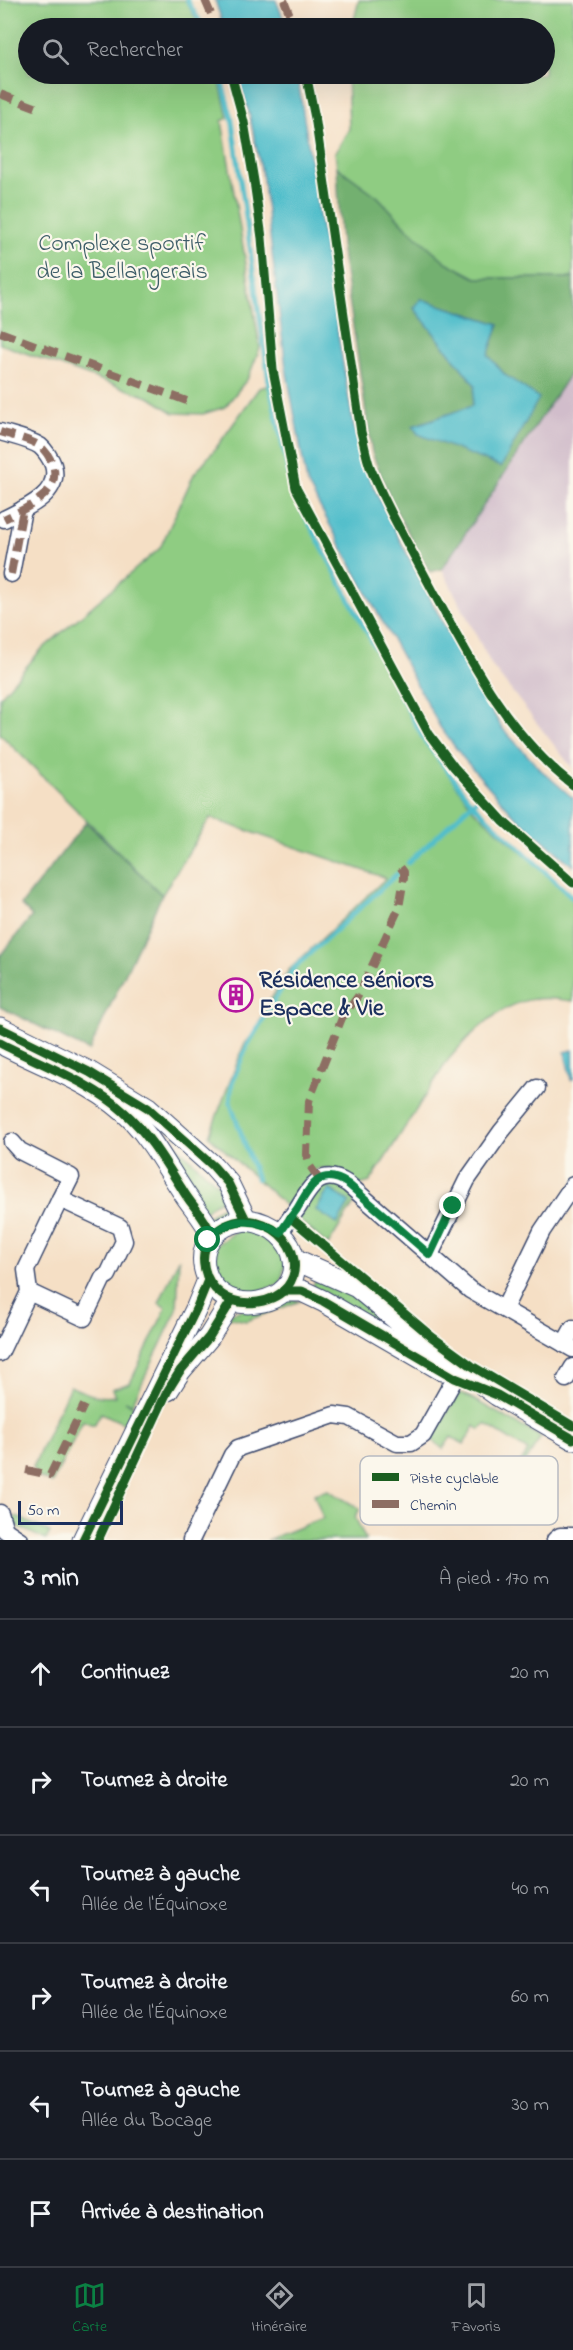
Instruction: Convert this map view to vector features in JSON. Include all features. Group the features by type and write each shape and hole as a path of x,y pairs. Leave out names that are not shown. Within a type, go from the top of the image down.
{"street":[{"path":"0,432 41,447 52,462 55,471 52,484 44,495 4,519"},
{"path":"11,574 23,509"},
{"path":"0,1028 89,1072 148,1108 213,1166 228,1183 246,1220"},
{"path":"0,1043 96,1091 124,1111 152,1143 184,1193 203,1217 212,1235"},
{"path":"430,1255 467,1180 501,1132 537,1088"},
{"path":"0,1353 30,1292 26,1270 71,1177 20,1151 12,1142"},
{"path":"280,1233 310,1187 319,1179 335,1177 348,1184 470,1290 568,1346 573,1328"},
{"path":"504,1309 538,1238 573,1185"},
{"path":"30,1292 84,1318 124,1241 120,1227 60,1199"},
{"path":"246,1220 265,1224 280,1233 290,1246 294,1259 291,1279 283,1291 271,1298 256,1302 232,1300 215,1289 208,1280 203,1254 212,1235 226,1225 246,1220"},
{"path":"294,1259 357,1287 424,1342 497,1395 573,1439"},
{"path":"83,1540 208,1280"},
{"path":"283,1291 302,1291 323,1301 455,1377 497,1395"},
{"path":"98,1540 167,1392 180,1371 209,1337 232,1300"},
{"path":"191,1540 232,1455 238,1449 334,1415 349,1417 397,1443 411,1443 423,1435 455,1377"},
{"path":"0,1513 5,1530 20,1540"},
{"path":"555,1540 560,1536 573,1536"}],"shaded area":[{"path":"573,369 573,769 492,666 442,569"}],"green space":[{"name":"Complexe sportif de la Bellangerais","path":"0,0 185,0 195,18 18,18 18,84 220,84 228,118 222,121 260,348 248,378 225,407 203,414 174,413 151,398 0,344"},
{"path":"359,0 573,0 573,278 476,278 446,262 408,229 378,197 337,167 335,153 349,129 347,84 555,84 555,18 354,18"},
{"path":"337,167 378,197 408,229 446,262 476,278 573,278 573,369 442,569 430,572 394,507 372,453 341,246","holes":["421,299 499,324 488,355 505,375 538,398 418,434 413,426 473,406 475,385 414,308"]},
{"path":"271,385 293,496 434,754 474,810 573,900 573,1001 535,999 498,1013 466,1040 448,1060 370,1182 360,1185 340,1171 316,1169 287,1207 209,1136 244,1045 256,1031 266,1007 289,970 386,878 210,818 162,895 0,734 0,697 40,651 160,548 194,474 216,448 259,388"},
{"path":"86,822 162,895 89,1051 0,1007 0,956 32,916 21,905"},
{"path":"133,1105 230,1196 213,1204 204,1212"},
{"path":"336,1182 357,1199 328,1245 298,1219 315,1190"},
{"path":"233,1202 237,1211 213,1222 208,1216 219,1208"},
{"path":"241,1227 266,1231 287,1258 280,1284 247,1296 216,1279 212,1248"},
{"path":"179,1258 177,1310 132,1404 125,1401 134,1407 125,1424 101,1413 94,1425 83,1421 52,1483 36,1476 33,1467 70,1386 92,1395 109,1397 115,1396 112,1389 130,1383 166,1308 159,1303"},
{"path":"319,1273 477,1383 312,1288"},
{"path":"288,1297 300,1301 246,1321 228,1317 232,1313"},
{"path":"462,1393 541,1437 529,1456 525,1456 528,1451 485,1424 480,1430 475,1426 464,1444 451,1437 443,1449 431,1439 458,1394"},
{"path":"328,1490 360,1509 355,1517 366,1540 267,1540 323,1518 314,1494"},
{"path":"15,1516 50,1532 46,1540 18,1527 13,1521"}],"water":[{"path":"215,0 276,0 283,18 221,18"},
{"path":"240,84 299,84 353,423 365,468 459,654 502,728 541,770 573,798 573,866 512,813 464,759 440,727 307,483 286,368 263,179 249,113"},
{"path":"421,299 499,324 488,355 505,375 539,398 501,467 418,434 413,426 472,406 475,385 414,308"},
{"path":"573,1050 573,1079 571,1080 565,1052"},
{"path":"329,1189 350,1202 337,1224 316,1210"}],"waterway":[{"path":"187,0 198,18"},
{"path":"223,84 232,119 269,383 293,493 424,740 472,803 573,898"},
{"path":"408,863 478,798"},
{"path":"257,1179 230,1102 232,1083 247,1046 294,968 397,874"}],"marked path":[{"path":"205,0 213,18"},
{"path":"284,0 291,18"},
{"path":"0,94 40,109"},
{"path":"0,332 192,403"},
{"path":"0,432 40,446 51,460 54,475 47,492 31,505 4,519"},
{"path":"11,574 23,509"},
{"path":"319,1179 310,1166 307,1155 309,1101 342,1018 358,996 399,908 404,872 398,864"},
{"path":"26,1470 50,1475 84,1405"}],"cycle path":[{"path":"234,84 244,122 254,181 262,238 273,370 296,488 429,734 454,767 504,822 573,883"},
{"path":"308,84 316,123 361,432 370,467 404,537 489,690 527,741 573,785"},
{"path":"0,1028 89,1072 148,1108 213,1166 228,1183 246,1220"},
{"path":"0,1043 81,1083 124,1112 156,1148 206,1222 212,1235"},
{"path":"291,1218 432,1337 472,1366 573,1426"},
{"path":"246,1220 265,1225 279,1234 289,1246 294,1260 294,1274 288,1286 276,1296 258,1302 238,1302 222,1295 210,1283 204,1268 204,1252 211,1238 225,1226 246,1220"},
{"path":"83,1540 208,1280"},
{"path":"283,1291 302,1291 323,1301 455,1378 497,1395 573,1439"},
{"path":"98,1540 167,1392 180,1371 209,1337 232,1300"}],"place":[{"name":"Résidence séniors Espace & Vie","path":"236,995"}],"route":[{"path":"208,1240 220,1228 233,1222 246,1220 265,1224 280,1233 310,1187 319,1179 327,1177 335,1177 348,1184 430,1255 453,1206"}]}
